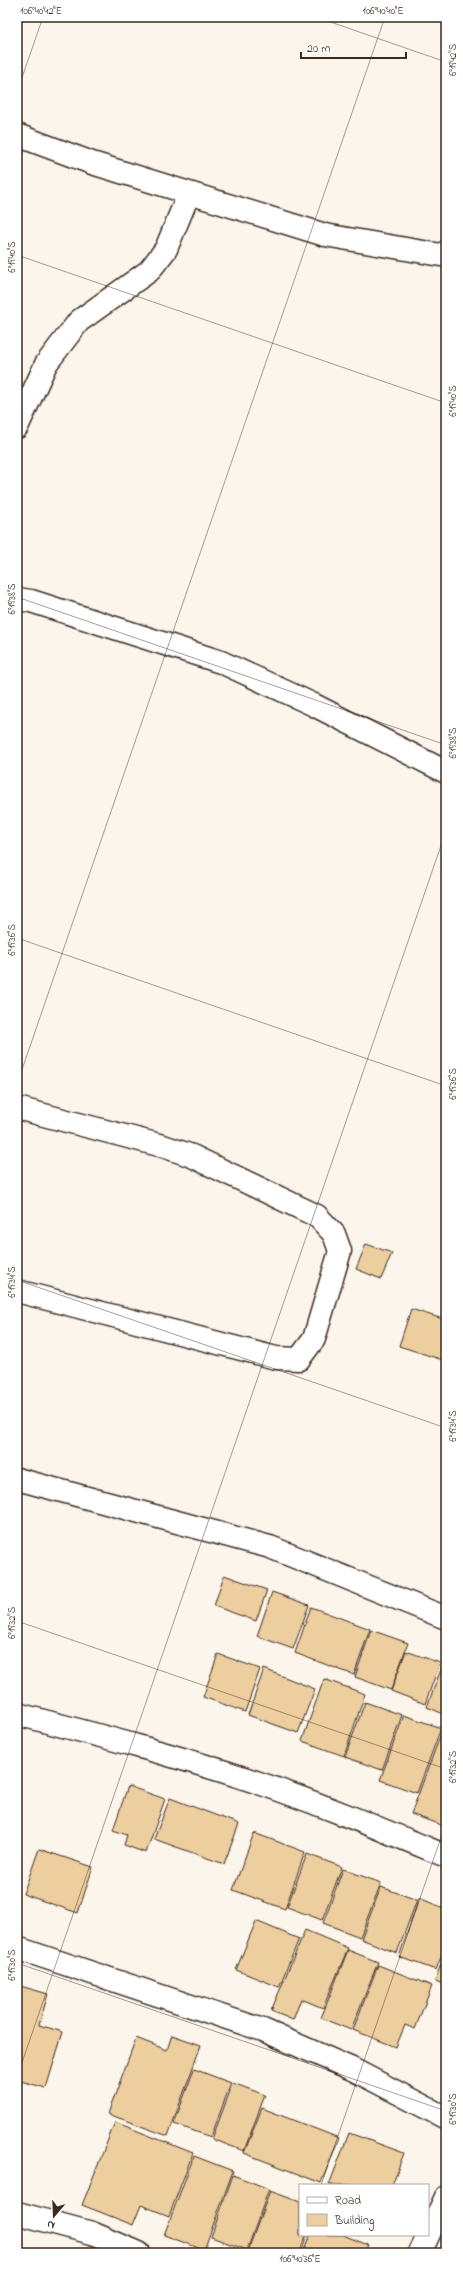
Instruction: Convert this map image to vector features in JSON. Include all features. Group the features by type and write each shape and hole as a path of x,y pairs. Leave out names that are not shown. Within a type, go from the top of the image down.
{"street":[{"path":"17,135 92,163 325,236 441,255 446,252"},
{"path":"17,426 46,364 79,321 149,271 166,249 189,194"},
{"path":"17,599 32,601 221,662 314,705 446,772"},
{"path":"17,1108 163,1146 192,1156 317,1216 334,1234 340,1251 314,1339 299,1359 276,1358 17,1290"},
{"path":"17,1479 270,1547 446,1618"},
{"path":"17,1714 138,1745 257,1782 355,1819 446,1856"},
{"path":"17,1948 263,2030 352,2070 446,2118"},
{"path":"429,2234 446,2197"},
{"path":"17,2214 92,2233 140,2253"},
{"path":"420,2253 428,2236"}],"building":[{"path":"366,1244 392,1253 381,1279 356,1269"},
{"path":"411,1309 446,1320 446,1361 399,1346"},
{"path":"224,1575 267,1590 256,1621 214,1606"},
{"path":"272,1592 309,1605 293,1649 257,1636"},
{"path":"311,1607 370,1629 354,1675 295,1653"},
{"path":"371,1630 408,1643 391,1690 355,1677"},
{"path":"406,1651 440,1663 425,1704 391,1691"},
{"path":"218,1654 260,1669 245,1712 203,1697"},
{"path":"443,1664 446,1665 446,1715 427,1707"},
{"path":"264,1669 315,1689 298,1733 248,1715"},
{"path":"324,1679 365,1694 344,1756 302,1741"},
{"path":"365,1702 402,1715 382,1770 345,1757"},
{"path":"404,1715 441,1728 417,1793 380,1780"},
{"path":"442,1731 446,1732 446,1827 411,1814"},
{"path":"128,1786 165,1799 146,1853 124,1845 127,1835 113,1830"},
{"path":"170,1798 239,1824 224,1864 154,1839"},
{"path":"254,1833 305,1852 285,1909 233,1890"},
{"path":"39,1849 93,1867 78,1913 23,1894"},
{"path":"307,1854 342,1867 322,1920 287,1907"},
{"path":"343,1869 381,1883 360,1937 323,1923"},
{"path":"381,1887 417,1900 397,1953 361,1939"},
{"path":"419,1898 446,1909 446,1944 436,1970 399,1957"},
{"path":"256,1921 299,1939 279,1987 236,1970"},
{"path":"305,1930 348,1948 323,2008 301,1999 293,2020 271,2011"},
{"path":"348,1950 378,1962 351,2030 321,2018"},
{"path":"446,1950 446,1985 435,1981"},
{"path":"378,1965 432,1986 415,2029 405,2025 396,2047 353,2030"},
{"path":"17,1985 48,1994 39,2025 63,2032 46,2088 17,2080"},
{"path":"172,2035 201,2045 168,2136 108,2114 136,2038 167,2050"},
{"path":"194,2069 231,2083 211,2137 174,2124"},
{"path":"233,2083 265,2095 244,2151 212,2139"},
{"path":"262,2108 339,2138 321,2183 244,2153"},
{"path":"115,2122 193,2153 169,2216 141,2205 133,2225 82,2205"},
{"path":"349,2133 404,2153 392,2184 329,2184"},
{"path":"194,2156 233,2171 204,2250 164,2235"},
{"path":"233,2175 269,2189 247,2250 211,2237"},
{"path":"270,2191 299,2202 299,2236 307,2236 301,2253 247,2253"},
{"path":"310,2236 346,2236 368,2245 364,2253 303,2253"}]}
